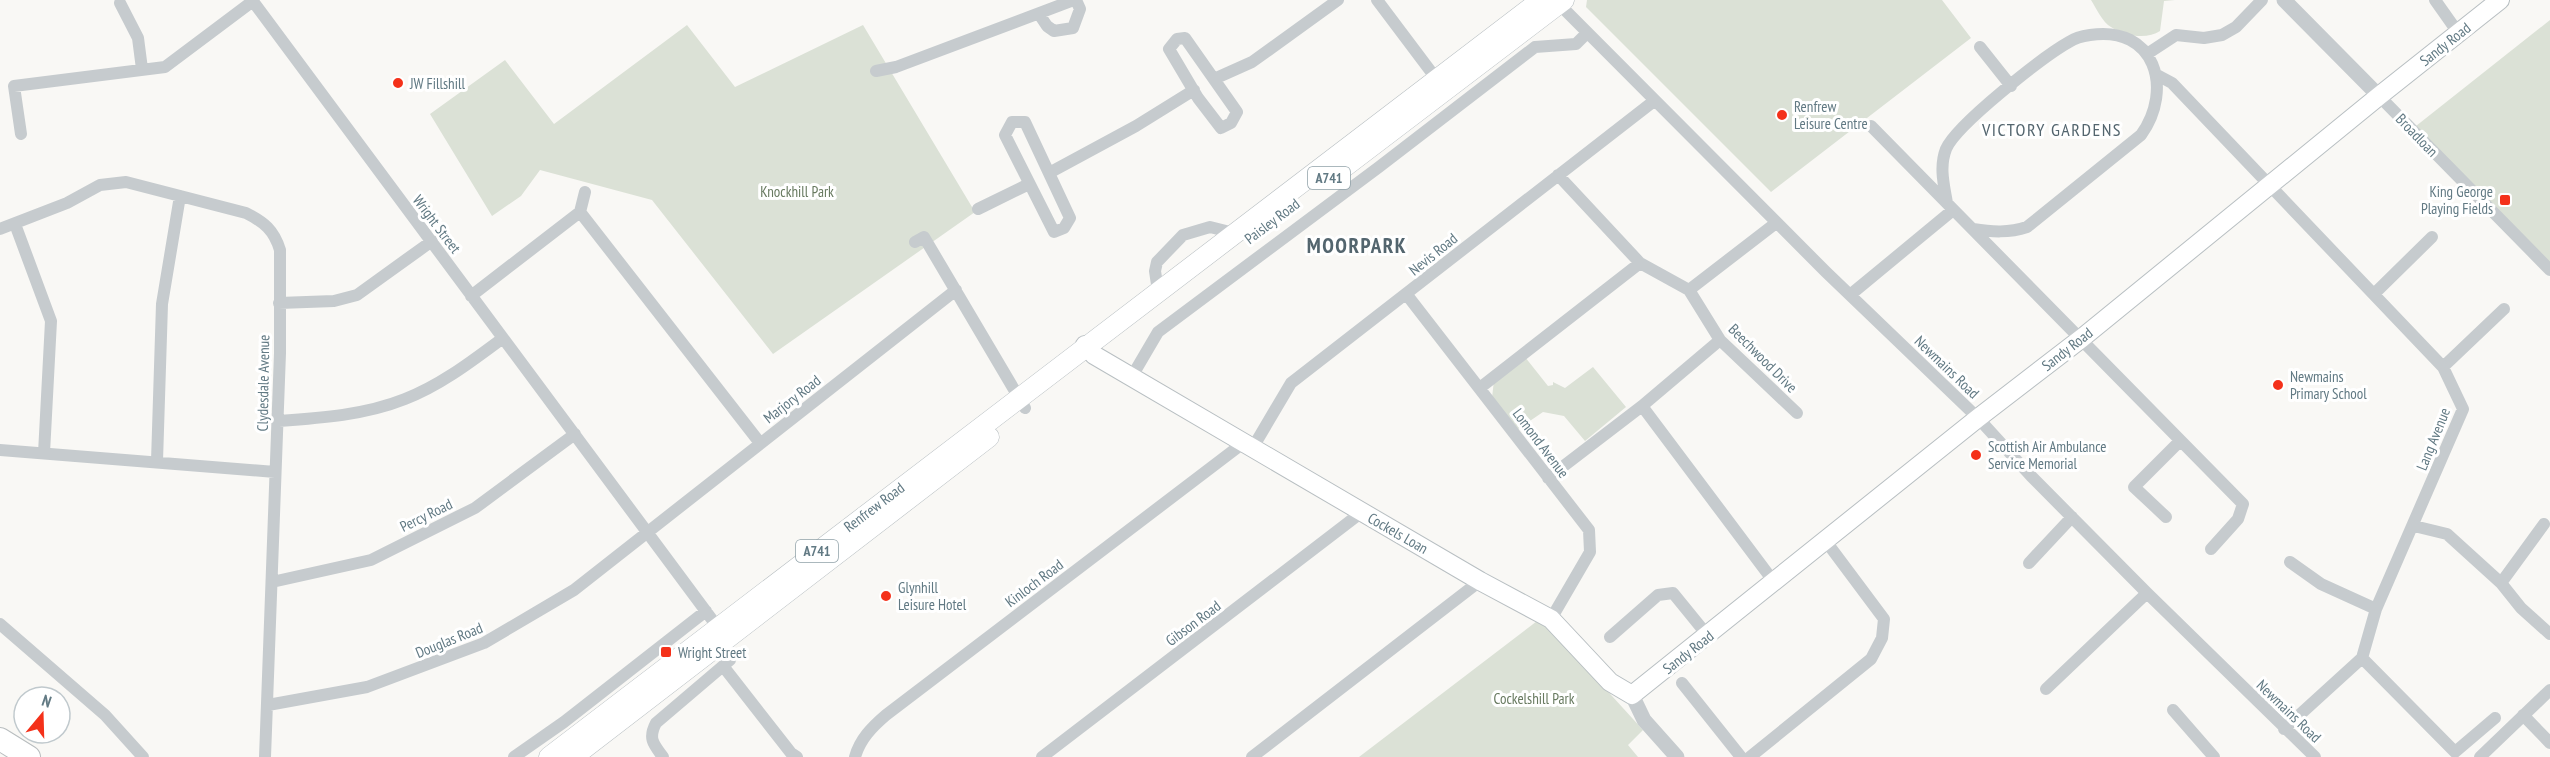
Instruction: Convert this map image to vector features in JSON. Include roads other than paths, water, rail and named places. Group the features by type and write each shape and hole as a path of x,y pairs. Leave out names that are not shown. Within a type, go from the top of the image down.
{"highway":[{"path":"0,739 29,757"}],"main road":[{"name":"Sandy Road","path":"1632,695 1978,418 2082,338 2500,0"},
{"name":"Paisley Road","path":"1090,350 1555,1"},
{"name":"Paisley Road","path":"1090,350 1158,291 1234,233 1441,85"},
{"name":"Cockels Loan","path":"1090,350 1131,378 1247,446 1480,581 1551,619 1610,682 1632,695"},
{"name":"Renfrew Road","path":"549,757 722,633 1090,350"},
{"name":"Renfrew Road","path":"573,757 722,633"}],"street":[{"path":"21,134 14,86 165,67 253,0"},
{"name":"Wright Street","path":"253,0 722,633"},
{"path":"876,71 896,67 1039,14 1055,4 1075,0 1080,9 1073,28 1054,31 1047,26 1039,14"},
{"path":"978,209 1136,126 1213,78 1251,62 1338,0"},
{"path":"1377,0 1441,85"},
{"path":"2147,54 2176,35 2204,38 2222,35 2236,27 2262,0"},
{"name":"Broadloan","path":"2284,0 2550,270"},
{"path":"2435,0 2459,34"},
{"name":"Newmains Road","path":"1555,1 1776,223 1978,418 2072,518 2315,757"},
{"path":"120,3 138,38 142,69"},
{"name":"Paisley Road","path":"1131,378 1158,332 1535,47 1576,44 1587,33"},
{"path":"1950,206 1942,170 1951,139 2011,86 2060,47 2080,37 2098,34 2120,36 2131,41 2147,54 2157,75 2158,94 2153,115 2141,135 2027,227 2015,231 1993,232 1973,229"},
{"path":"1185,38 1213,78 1237,112 1231,123 1221,128 1169,49 1177,39 1185,38"},
{"path":"1980,47 2011,86"},
{"name":"Lang Avenue","path":"2157,75 2172,83 2443,367 2463,409 2376,609 2362,658"},
{"name":"Nevis Road","path":"1247,446 1291,383 1654,101"},
{"path":"1025,122 1049,173 1070,218 1064,228 1054,232 1005,135 1012,123 1025,122"},
{"path":"1871,126 2082,338 2179,442 2243,504 2238,519 2211,549"},
{"name":"Beechwood Drive","path":"1558,175 1640,263 1689,290 1720,340 1797,413"},
{"name":"Clydesdale Avenue","path":"0,229 67,203 100,184 126,182 246,213 263,221 276,236 280,250 278,421 265,757"},
{"path":"471,296 580,212 585,192"},
{"path":"157,461 162,304 180,196"},
{"path":"1850,295 1950,206"},
{"path":"580,212 760,443"},
{"path":"1689,290 1776,223"},
{"path":"15,224 51,321 44,453"},
{"path":"1158,291 1155,271 1157,262 1183,235 1210,227 1234,233"},
{"path":"915,242 924,237 1022,403"},
{"path":"2374,294 2432,237"},
{"path":"279,303 334,301 357,295 432,242"},
{"path":"1480,387 1640,263"},
{"name":"Marjory Road","path":"647,531 956,291"},
{"name":"Lomond Avenue","path":"1407,295 1589,531 1590,552 1551,619"},
{"path":"2443,367 2504,309"},
{"path":"278,421 344,415 371,410 406,399 437,384 503,338"},
{"path":"1548,478 1642,406 1720,340"},
{"path":"1642,406 1774,582"},
{"name":"Percy Road","path":"272,582 371,560 475,508 575,434"},
{"path":"2166,517 2134,487 2179,442"},
{"name":"Kinloch Road","path":"855,757 858,747 870,729 886,715 1247,446"},
{"path":"0,450 275,472"},
{"name":"Gibson Road","path":"1042,757 1362,512"},
{"path":"2029,563 2072,518"},
{"path":"2501,583 2544,524"},
{"path":"2414,526 2447,534 2501,583 2521,608 2550,634"},
{"name":"Douglas Road","path":"268,705 367,687 484,643 574,590 647,531"},
{"path":"1750,757 1871,659 1882,638 1884,619 1825,540"},
{"path":"2290,562 2321,584 2376,609"},
{"path":"1252,757 1480,581"},
{"path":"1610,637 1658,595 1673,593 1708,636"},
{"path":"2046,689 2147,593"},
{"path":"514,757 564,722 706,611"},
{"path":"0,624 105,715 144,757"},
{"path":"2284,729 2362,658 2455,752 2495,718"},
{"path":"663,757 651,741 656,723 727,663 791,753 798,757"},
{"path":"1682,683 1741,757"},
{"path":"2480,757 2550,690"},
{"path":"1632,695 1644,720 1677,757"},
{"path":"2173,710 2214,757"},
{"path":"2523,715 2550,743"}],"place":[{"name":"JW Fillshill","path":"398,83"},
{"name":"Renfrew Leisure Centre","path":"1782,115"},
{"name":"King George Playing Fields","path":"2505,200"},
{"name":"Newmains Primary School","path":"2278,385"},
{"name":"Scottish Air Ambulance Service Memorial","path":"1976,455"},
{"name":"Glynhill Leisure Hotel","path":"886,596"},
{"name":"Wright Street","path":"666,652"}],"district":[{"name":"VICTORY GARDENS","path":"2052,129"},
{"name":"MOORPARK","path":"1357,245"}],"park label":[{"name":"Knockhill Park","path":"797,191"},
{"name":"Cockelshill Park","path":"1534,698"}]}
